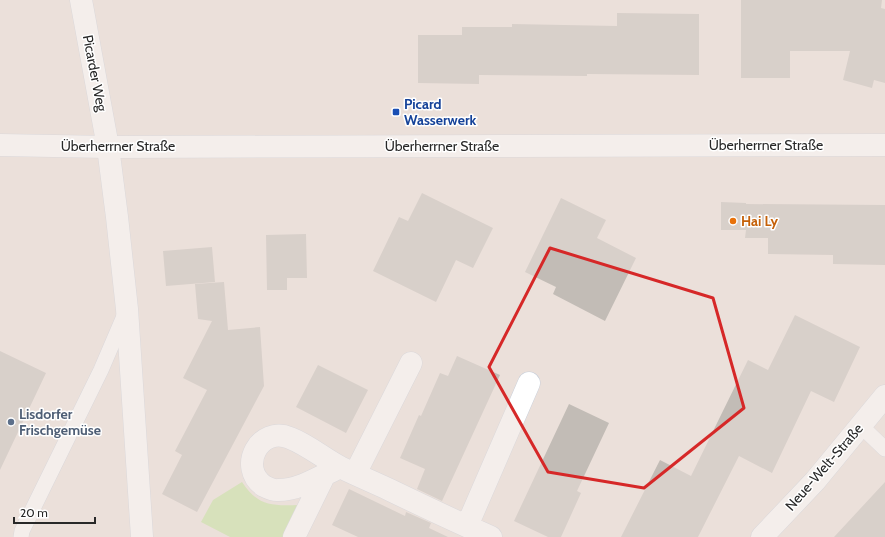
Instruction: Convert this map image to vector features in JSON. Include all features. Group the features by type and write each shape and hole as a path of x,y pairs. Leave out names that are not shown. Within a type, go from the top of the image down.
{"street":[{"name":"Picarder Weg","path":"81,0 108,147 127,309 142,537"},
{"name":"Überherrner Straße","path":"0,145 108,147 885,144"},
{"path":"294,537 340,471 411,363"},
{"path":"340,471 480,533 529,383"},
{"name":"Neue-Welt-Straße","path":"762,537 814,481 885,396"}],"lane":[{"path":"21,537 22,531 101,370 127,309"},
{"path":"861,426 885,449"}],"highlighted area":[{"path":"550,248 713,298 744,408 644,488 548,472 489,367"}],"green space":[{"path":"242,482 254,496 266,503 299,505 283,537 230,537 201,522 213,500"}],"building":[{"path":"741,0 882,0 881,8 885,9 885,83 874,80 872,88 843,80 850,51 790,51 790,78 741,78"},
{"path":"617,13 699,14 699,75 479,75 479,84 418,83 418,35 462,35 462,27 512,27 512,24 617,26"},
{"path":"422,193 493,228 473,268 456,260 436,302 373,271 399,217 408,221"},
{"path":"561,198 606,220 597,238 636,258 605,321 553,294 556,287 525,272"},
{"path":"721,202 746,204 885,205 885,265 833,264 833,255 768,254 768,238 745,238 746,230 721,230"},
{"path":"306,234 307,278 287,278 287,290 267,290 266,235"},
{"path":"212,247 215,282 166,286 163,251"},
{"path":"224,282 228,330 260,327 264,386 197,512 162,494 182,455 175,451 207,390 183,378 212,321 198,319 195,284"},
{"path":"795,315 860,347 834,402 811,391 772,473 739,456 698,537 621,537 660,460 691,476 748,360 768,370"},
{"name":"Lisdorfer Frischgemüse","path":"0,351 46,373 0,470"},
{"path":"457,356 500,375 442,501 417,489 425,469 400,458 440,373 448,376"},
{"path":"318,365 368,390 346,433 296,407"},
{"path":"569,404 609,423 577,491 581,493 561,537 548,537 514,521"},
{"path":"885,482 885,537 834,537"},
{"path":"349,489 405,516 406,512 431,523 429,528 448,537 358,537 332,525"}],"place":[{"name":"Picard Wasserwerk","path":"396,112"},
{"name":"Hai Ly","path":"733,221"},
{"name":"Lisdorfer Frischgemüse","path":"11,422"}]}
